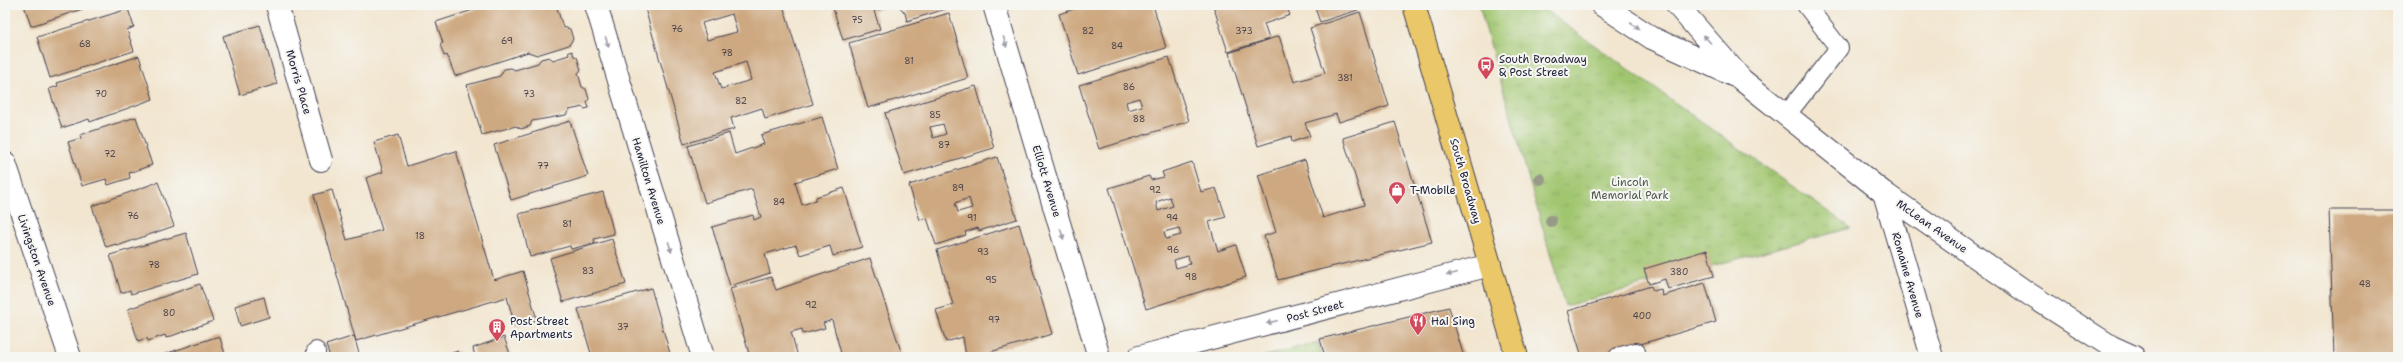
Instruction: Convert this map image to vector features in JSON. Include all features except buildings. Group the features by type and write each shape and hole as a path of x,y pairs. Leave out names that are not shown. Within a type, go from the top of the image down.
{"main road":[{"name":"South Broadway","path":"1414,5 1517,357"}],"street":[{"name":"Morris Place","path":"277,5 321,160"},
{"name":"Hamilton Avenue","path":"596,5 703,357"},
{"name":"Elliott Avenue","path":"994,5 1099,357"},
{"name":"McLean Avenue","path":"1602,5 1652,38 1742,80"},
{"name":"McLean Avenue","path":"1677,5 1742,80 1787,114 1884,193 2029,294 2112,347 2134,357"},
{"name":"Livingston Avenue","path":"5,163 70,357"},
{"name":"Romaine Avenue","path":"1884,193 1932,357"},
{"name":"Post Street","path":"1139,357 1490,265"}],"lane":[{"path":"1787,114 1839,48 1806,5"},
{"path":"1618,357 1636,352"}],"green space":[{"name":"Lincoln Memorial Park","path":"1479,5 1538,5 1851,228 1565,306"},
{"path":"1318,342 1322,357 1262,357"}],"place":[{"name":"South Broadway & Post Street","path":"1486,80"},
{"name":"T-Mobile","path":"1397,205"},
{"name":"Hai Sing","path":"1418,336"},
{"name":"Post Street Apartments","path":"497,342"}]}
